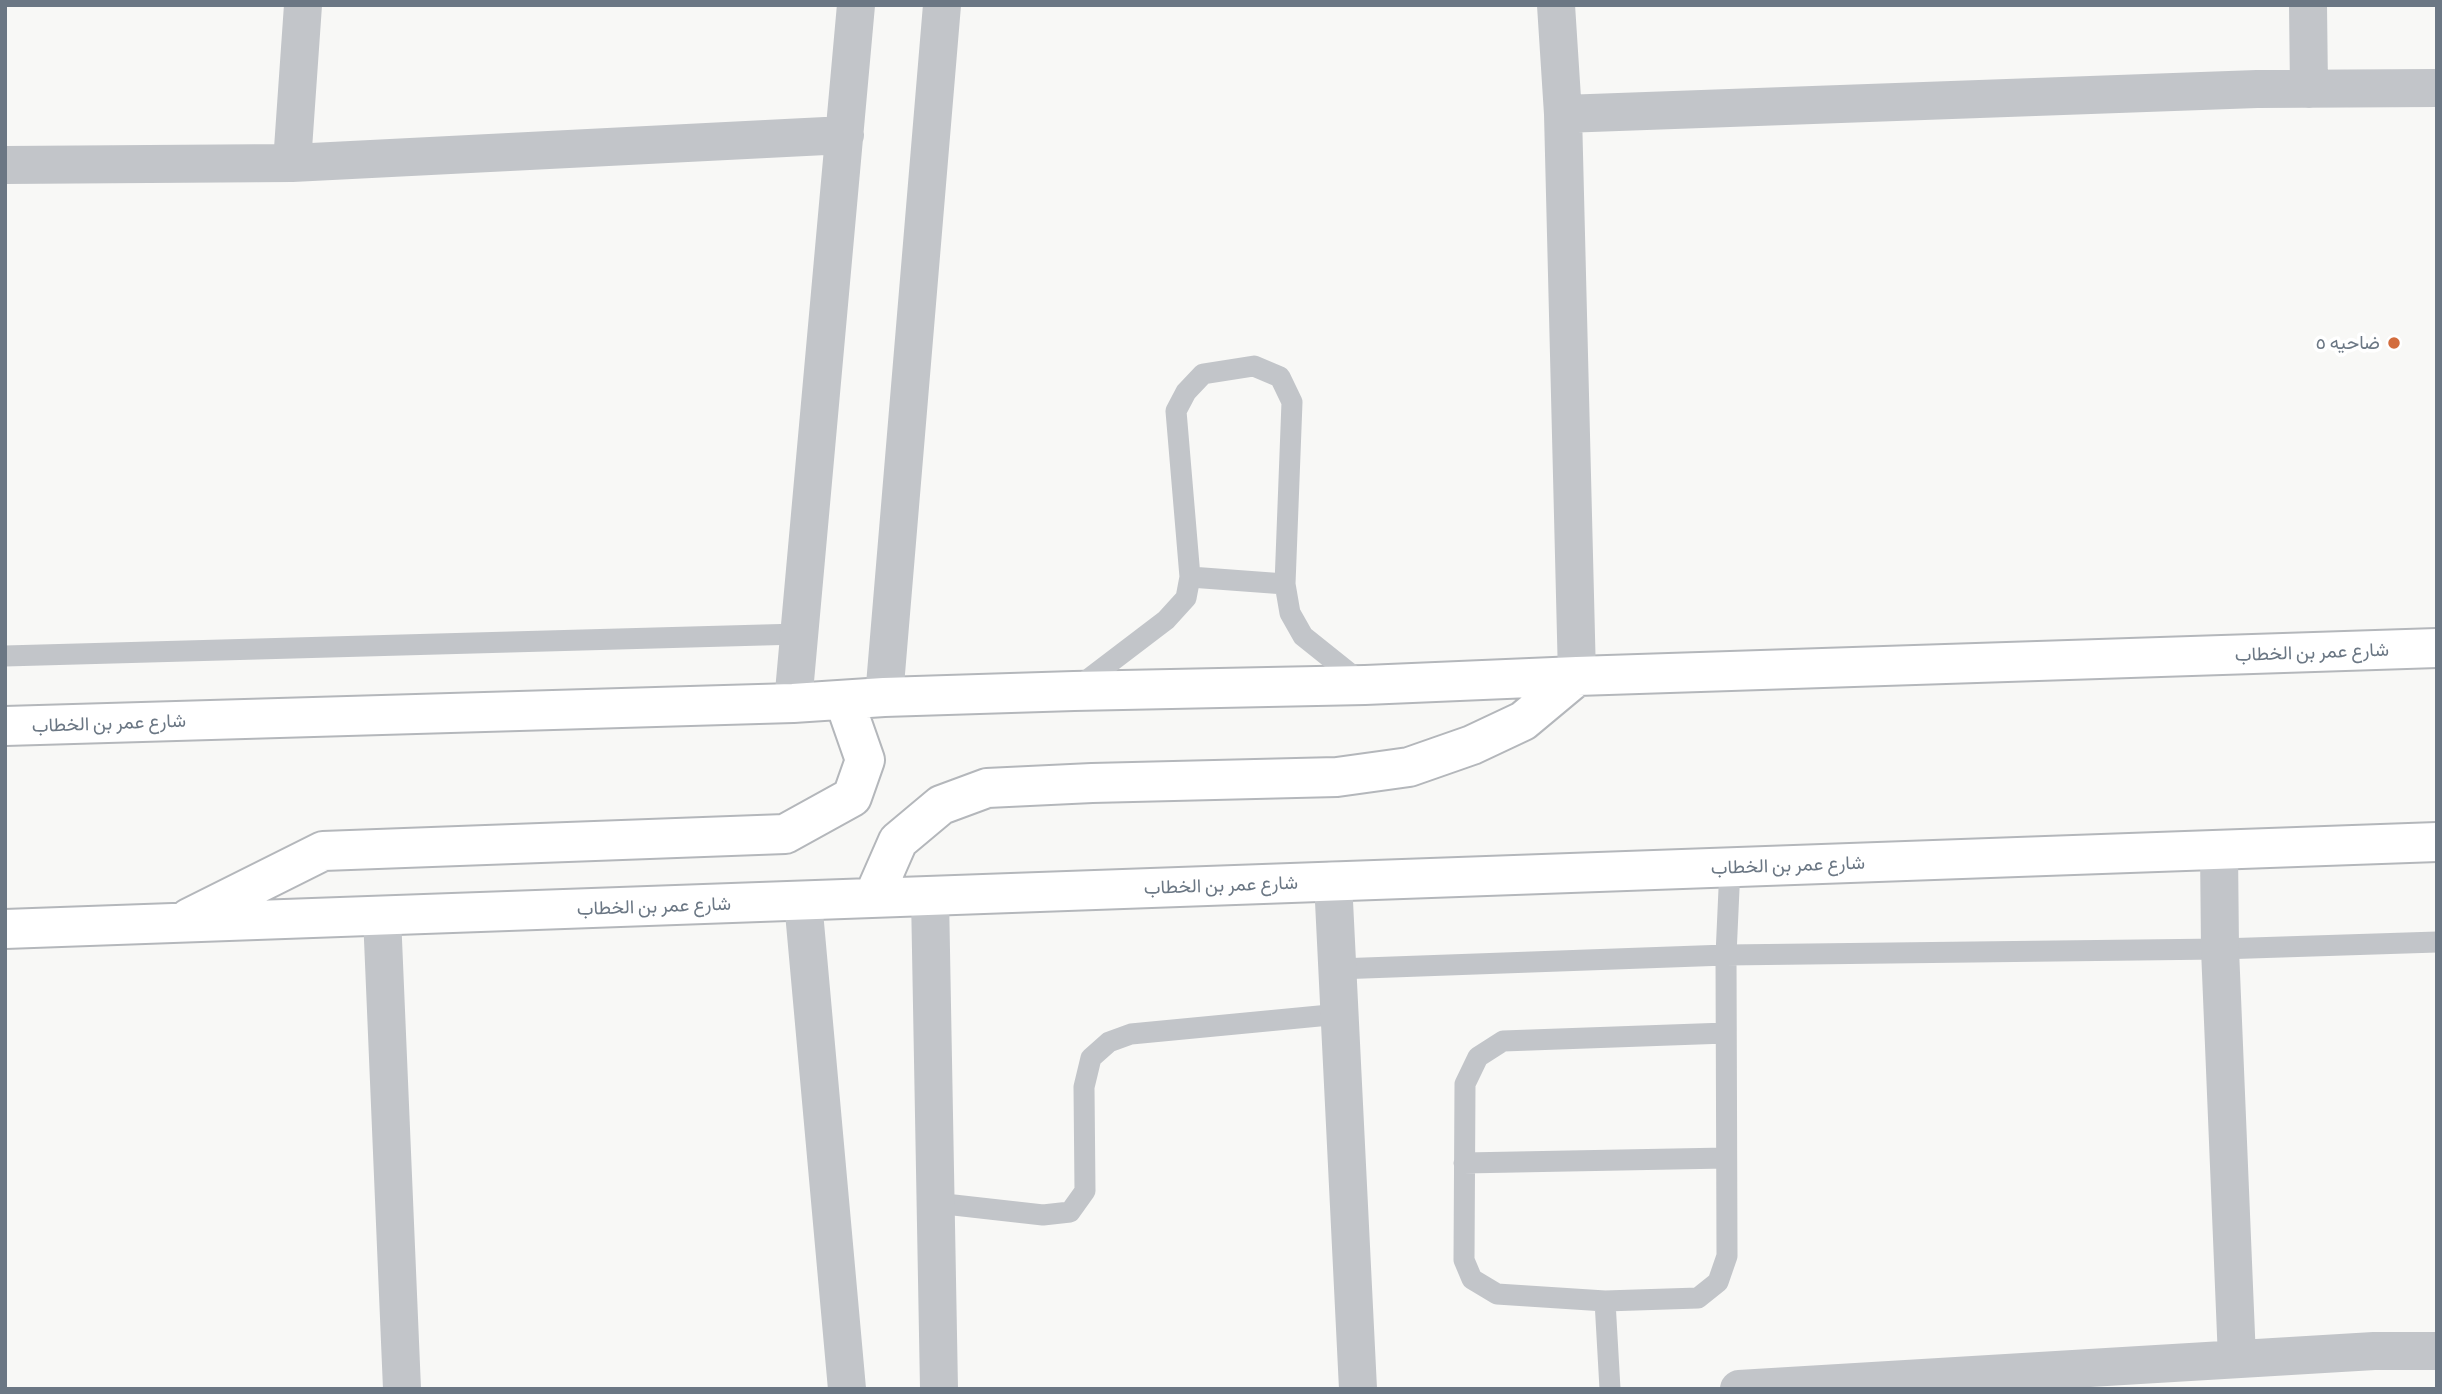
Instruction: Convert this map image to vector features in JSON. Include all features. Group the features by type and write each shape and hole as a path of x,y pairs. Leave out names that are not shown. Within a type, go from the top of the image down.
{"main road":[{"name":"شارع عمر بن الخطاب","path":"5,726 793,703 884,697 1074,691 1365,685 2437,648"},
{"path":"873,898 898,841 941,804 987,788 1337,777 1409,767 1472,745 1523,721 1577,676"},
{"path":"177,923 323,851 785,834 852,797 864,760 844,700"},
{"name":"شارع عمر بن الخطاب","path":"5,929 2437,842"}],"street":[{"path":"292,163 303,5"},
{"path":"793,703 856,5"},
{"path":"884,697 942,5"},
{"path":"1556,5 1563,114 1577,676"},
{"path":"2308,5 2309,89"},
{"path":"1563,114 2309,89 2437,88"},
{"path":"5,165 292,163 845,135"},
{"path":"2219,850 2220,949 2237,1359"},
{"path":"1333,881 1358,1389"},
{"path":"930,896 939,1389"},
{"path":"803,901 847,1389"},
{"path":"382,916 402,1389"},
{"path":"1755,1388 2374,1351 2437,1351"}],"lane":[{"path":"1074,691 1166,620 1186,598 1191,578 1177,411 1186,392 1203,374 1254,366 1280,377 1292,402 1285,583 1290,613 1303,636 1365,685"},
{"path":"1191,578 1285,583"},
{"path":"5,656 799,634"},
{"path":"1726,1033 1503,1041 1478,1057 1465,1084 1464,1260 1472,1279 1497,1294 1605,1301 1698,1298 1718,1282 1727,1256 1726,955 1730,867"},
{"path":"1337,969 1726,955 2220,949 2437,942"},
{"path":"936,1203 1043,1215 1070,1212 1085,1191 1084,1087 1091,1058 1109,1042 1131,1034 1340,1014"},
{"path":"1464,1163 1726,1158"},
{"path":"1605,1301 1610,1389"}],"place":[{"name":"ضاحيه ٥","path":"2394,343"}]}
